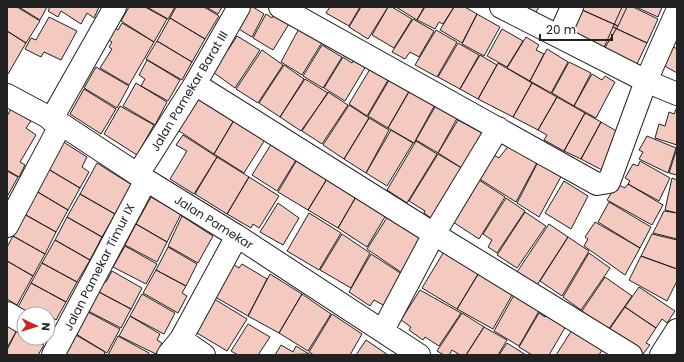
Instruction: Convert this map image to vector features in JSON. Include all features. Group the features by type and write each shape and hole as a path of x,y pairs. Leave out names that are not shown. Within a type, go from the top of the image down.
{"street":[{"path":"7,226 56,122 115,7"},
{"name":"Jalan Pamekar Barat III","path":"142,177 239,7"},
{"path":"280,7 597,184 609,182 646,81 677,11"},
{"path":"501,7 646,81 677,94"},
{"path":"559,36 572,7"},
{"path":"194,84 631,355"},
{"name":"Jalan Pamekar","path":"7,95 56,122 237,236 383,330 419,355"},
{"path":"383,330 434,234 498,128"},
{"name":"Jalan Pamekar Timur IX","path":"56,340 142,177"},
{"path":"204,355 174,347 237,236"},
{"path":"7,313 16,319"},
{"path":"661,355 677,330"}],"building":[{"path":"7,7 17,7 40,21 26,43 7,31"},
{"path":"19,7 47,7 40,20"},
{"path":"50,7 99,7 94,18 87,13 81,24 61,11 58,17 48,11"},
{"path":"129,7 145,7 167,19 154,42 121,21"},
{"path":"147,7 175,7 168,19"},
{"path":"176,7 204,7 219,16 205,39 170,18"},
{"path":"206,7 222,7 218,14"},
{"path":"249,7 253,7 264,14 252,37 237,28"},
{"path":"330,7 360,7 349,26 326,13"},
{"path":"361,7 388,7 368,39 349,27"},
{"path":"388,7 392,7 412,19 394,48 372,35"},
{"path":"396,7 424,7 417,20"},
{"path":"425,7 454,7 443,24 439,22 435,29 417,20"},
{"path":"454,7 465,7 477,14 462,43 440,30"},
{"path":"524,7 539,7 536,12"},
{"path":"581,7 627,7 618,26 580,9"},
{"path":"622,7 633,7 658,19 647,43 613,27"},
{"path":"636,7 662,7 658,17"},
{"path":"580,9 618,26 603,51 565,33"},
{"path":"276,10 292,19 273,50 253,38 266,14 272,18"},
{"path":"477,14 500,27 484,56 462,44"},
{"path":"49,17 77,31 61,60 44,52 41,57 25,49 31,38 36,40"},
{"path":"170,18 205,39 192,62 157,41"},
{"path":"413,19 434,31 419,57 410,52 405,59 392,52"},
{"path":"122,23 154,42 129,85 100,68 112,49 109,47 112,42 108,40 115,28 118,30"},
{"path":"302,23 326,36 302,75 281,62"},
{"path":"613,27 647,43 635,68 602,52"},
{"path":"502,29 523,41 507,67 487,56"},
{"path":"436,30 457,42 437,77 415,65"},
{"path":"7,31 26,43 8,74 7,73"},
{"path":"237,36 260,50 235,88 210,70 223,47 228,50"},
{"path":"526,37 539,45 536,50 544,54 530,81 507,68"},
{"path":"157,41 192,62 182,80 146,59"},
{"path":"458,43 479,55 460,89 438,77"},
{"path":"322,45 342,57 323,88 303,76"},
{"path":"672,46 677,49 677,73 663,65"},
{"path":"547,49 568,62 551,93 530,81"},
{"path":"262,50 283,65 258,103 236,89"},
{"path":"357,54 369,61 345,101 324,88 343,57 352,63"},
{"path":"480,55 497,65 478,99 460,89"},
{"path":"147,60 180,80 168,101 141,86 145,79 139,75"},
{"path":"569,62 591,73 574,106 552,93"},
{"path":"498,63 532,83 513,117 478,99"},
{"path":"284,65 304,79 280,117 259,103"},
{"path":"96,67 129,86 117,108 84,88"},
{"path":"370,69 391,75 367,116 349,104"},
{"path":"592,74 602,80 605,76 615,82 596,118 574,106"},
{"path":"392,75 412,86 388,128 368,116"},
{"path":"305,79 328,93 301,131 280,117"},
{"path":"136,83 167,102 155,125 123,106"},
{"path":"532,83 557,97 538,130 513,117"},
{"path":"413,85 438,99 414,143 388,128"},
{"path":"84,89 116,109 101,134 70,114"},
{"path":"200,90 237,115 214,154 176,129"},
{"path":"328,92 348,105 322,144 302,131"},
{"path":"557,97 585,113 564,151 544,140 547,135 538,130"},
{"path":"439,100 460,113 438,153 416,140"},
{"path":"349,105 369,118 344,159 323,145"},
{"path":"120,106 154,125 137,155 104,134"},
{"path":"11,109 31,121 26,128 36,135 20,162 25,165 19,177 7,170 7,116"},
{"path":"676,109 677,145 655,138 659,124 665,126 669,112 674,114"},
{"path":"585,113 601,122 581,159 564,151"},
{"path":"237,115 268,135 244,173 214,154"},
{"path":"369,118 389,130 366,173 344,159"},
{"path":"458,120 486,135 465,170 438,153"},
{"path":"601,122 625,136 602,170 581,159"},
{"path":"391,130 413,143 387,186 366,173"},
{"path":"183,135 217,157 194,194 170,179 187,151 176,145"},
{"path":"647,136 676,148 668,173 639,159 643,152 639,150"},
{"path":"275,138 298,157 277,191 252,175"},
{"path":"62,141 87,157 82,167 89,172 80,188 48,169"},
{"path":"416,141 437,154 407,203 387,190"},
{"path":"510,144 539,159 516,202 478,178 492,154 499,158"},
{"path":"677,148 677,175 669,173"},
{"path":"438,154 465,170 432,219 424,213 425,211 409,201"},
{"path":"217,157 249,177 227,214 195,194"},
{"path":"298,158 330,174 308,210 278,192"},
{"path":"540,158 563,173 539,217 517,203"},
{"path":"640,161 670,178 659,201 628,184 630,181 625,178 633,164 638,166"},
{"path":"97,163 132,185 115,214 80,194"},
{"path":"48,169 80,188 68,210 36,191"},
{"path":"7,171 18,177 7,197"},
{"path":"330,174 357,195 338,228 308,210"},
{"path":"249,177 279,196 259,228 253,224 251,228 227,214"},
{"path":"476,178 505,197 479,239 450,220 462,208 471,195 467,192"},
{"path":"672,178 677,180 677,213 665,210"},
{"path":"564,181 588,196 571,229 545,213"},
{"path":"617,184 625,188 628,184 663,205 652,225 607,200"},
{"path":"36,191 68,210 56,232 24,214"},
{"path":"80,194 115,214 102,237 67,217"},
{"path":"357,195 386,215 367,247 338,228"},
{"path":"151,197 181,214 167,242 136,224"},
{"path":"506,198 525,211 497,253 488,247 492,240 483,234"},
{"path":"609,202 651,227 640,248 598,222"},
{"path":"278,203 299,218 283,245 260,232"},
{"path":"664,211 677,213 677,239 653,233"},
{"path":"525,212 546,226 517,268 497,255"},
{"path":"309,213 341,233 319,270 287,251"},
{"path":"24,214 56,232 45,254 13,236"},
{"path":"182,216 213,236 198,263 168,246"},
{"path":"388,216 429,238 405,275 367,249"},
{"path":"67,217 102,237 90,260 55,240"},
{"path":"595,222 640,248 625,275 584,246 588,239 585,237"},
{"path":"136,224 167,242 157,262 125,245"},
{"path":"549,224 568,237 537,285 517,272"},
{"path":"342,234 370,253 351,288 320,270"},
{"path":"652,234 677,240 677,269 641,256"},
{"path":"13,236 45,254 33,276 7,261 7,247"},
{"path":"568,237 589,251 562,296 540,281"},
{"path":"55,240 90,260 77,282 42,263"},
{"path":"125,246 157,264 146,284 113,267"},
{"path":"168,247 197,264 186,286 156,270"},
{"path":"445,250 480,271 457,309 422,288"},
{"path":"589,253 610,268 581,310 563,297"},
{"path":"371,254 405,276 385,306 374,300 370,306 349,292"},
{"path":"641,256 677,269 677,281 667,301 629,280"},
{"path":"7,261 33,276 17,305 7,299"},
{"path":"228,261 239,268 242,264 267,279 248,316 210,294"},
{"path":"42,263 77,282 66,302 31,283"},
{"path":"156,270 186,286 182,293 187,296 178,313 143,293"},
{"path":"112,271 142,288 131,309 95,290 100,280 106,282"},
{"path":"480,271 512,295 493,329 457,309"},
{"path":"270,274 302,294 279,333 248,316"},
{"path":"605,277 632,296 608,330 582,311"},
{"path":"31,283 66,302 56,320 56,306 19,306"},
{"path":"639,287 675,311 667,323 662,319 656,328 625,307"},
{"path":"420,290 461,313 439,346 425,337 423,340 409,330 411,327 401,320"},
{"path":"99,292 131,309 121,328 88,311"},
{"path":"142,294 175,313 164,334 130,316"},
{"path":"302,294 331,314 308,351 279,333"},
{"path":"514,295 539,311 519,346 494,331"},
{"path":"211,297 247,319 227,351 192,330"},
{"path":"625,307 656,328 646,343 650,345 643,354 609,330"},
{"path":"88,312 120,329 107,353 76,334"},
{"path":"462,313 484,327 466,355 460,355 452,350 449,355 444,355 437,351"},
{"path":"539,313 545,317 548,314 566,326 549,355 532,355 519,347"},
{"path":"332,314 362,334 350,355 314,355 309,352"},
{"path":"130,316 160,334 157,340 162,343 156,354 119,336"},
{"path":"7,324 16,329 16,332 7,348"},
{"path":"248,324 270,337 258,355 238,355 231,351"},
{"path":"484,327 507,340 498,355 466,355"},
{"path":"572,330 602,350 599,355 556,355"},
{"path":"16,332 16,346 43,346 38,355 7,355 7,350"},
{"path":"76,335 105,352 104,355 65,355"},
{"path":"118,336 149,353 148,355 108,355"},
{"path":"366,340 388,355 356,355"},
{"path":"507,343 526,355 499,355"},
{"path":"281,345 293,352 296,346 309,354 275,355"}]}
